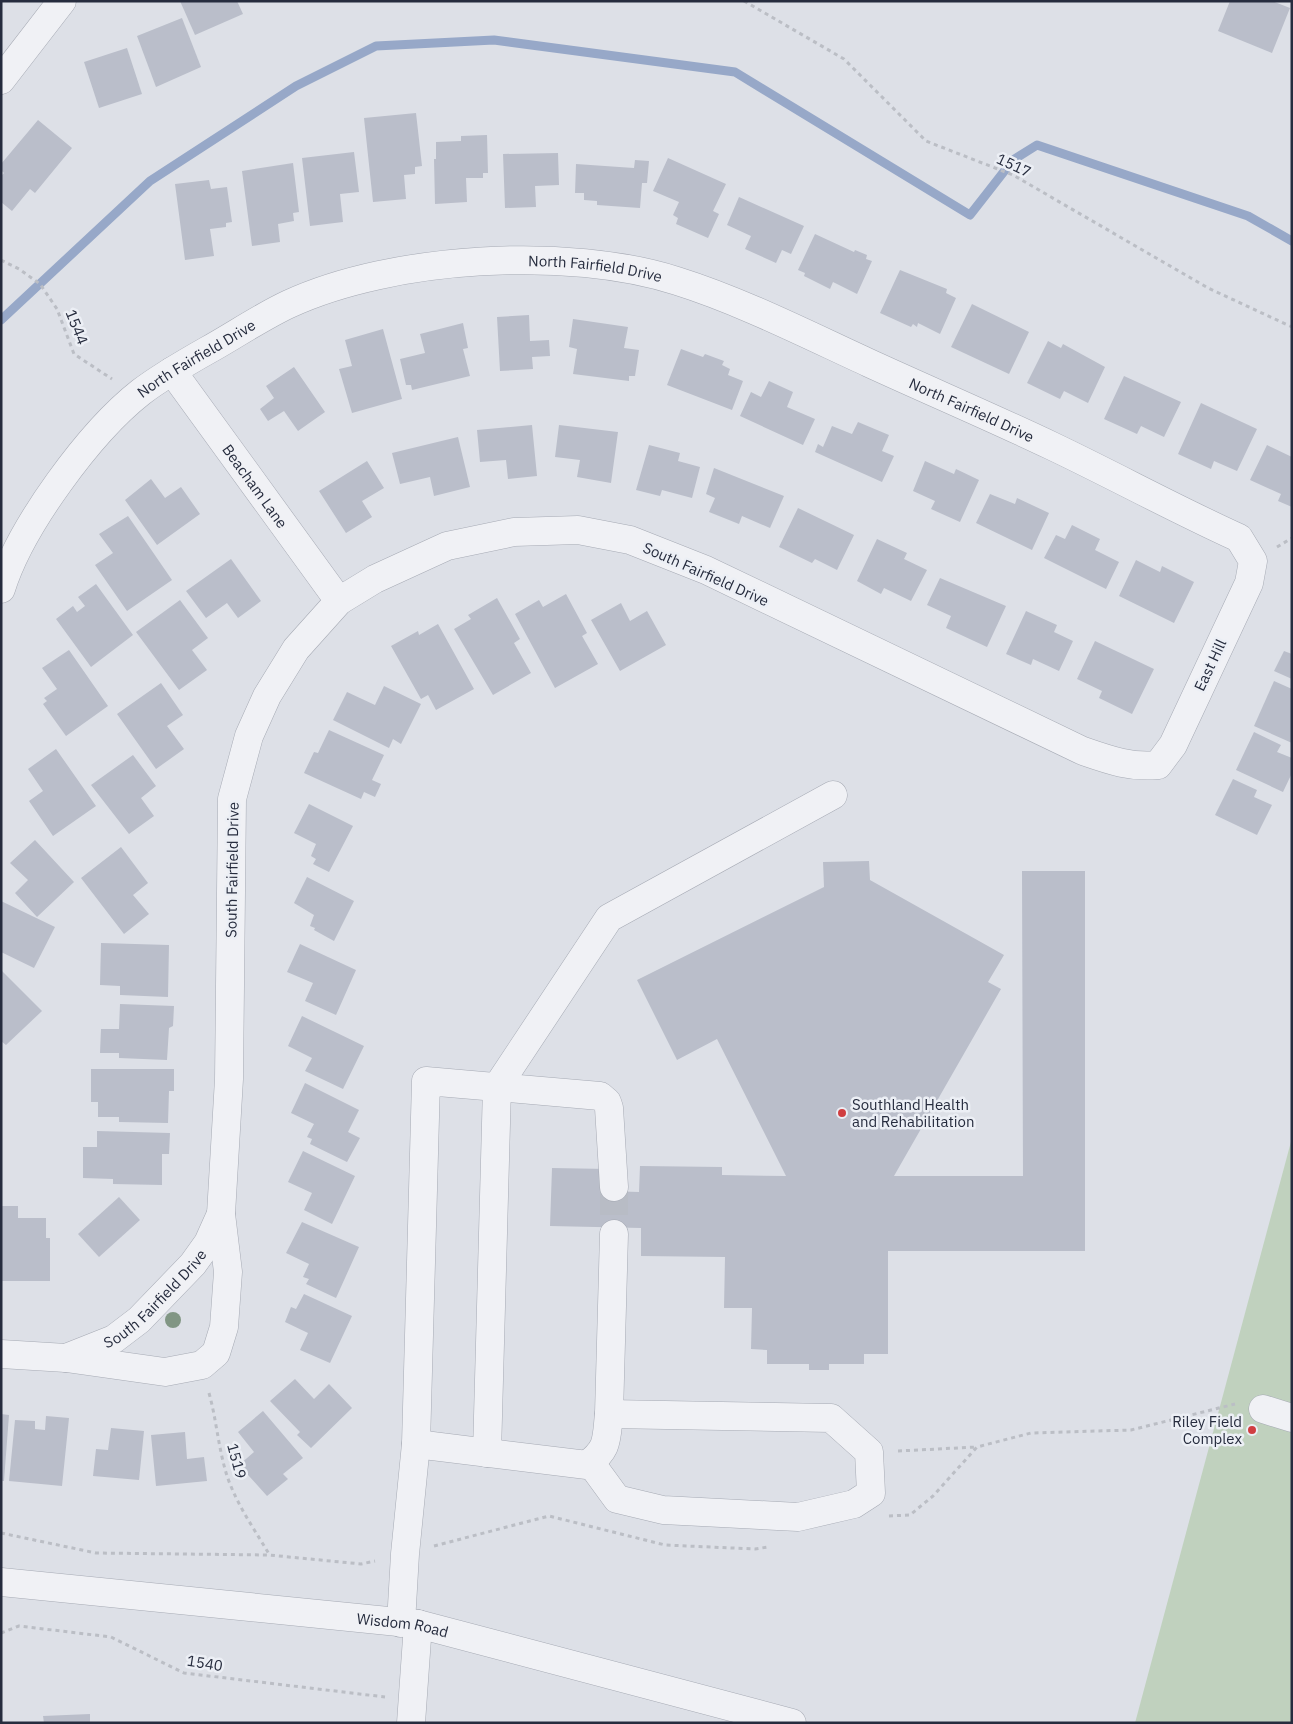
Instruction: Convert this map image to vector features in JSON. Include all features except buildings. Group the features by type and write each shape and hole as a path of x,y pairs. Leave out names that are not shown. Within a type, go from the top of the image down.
{"street":[{"path":"1,80 62,1"},
{"name":"North Fairfield Drive","path":"1,589 5,577 37,514 61,480 94,439 140,393 172,370 289,304 346,284 416,268 505,261 596,264 677,281 818,340 1050,445 1239,538 1253,561"},
{"name":"Beacham Lane","path":"172,370 339,601"},
{"name":"South Fairfield Drive","path":"1,1354 66,1358 165,1372 202,1365 216,1353 224,1328 228,1272 220,1214 229,1079 232,799 249,736 267,696 296,648 339,601 375,579 447,546 514,532 578,530 630,540 706,570 1083,751 1120,764 1141,767 1158,766"},
{"name":"East Hill","path":"1158,766 1172,745 1249,583 1253,561"},
{"path":"487,1452 496,1088 609,918 833,795"},
{"path":"412,1712 410,1623 405,1554 416,1444 426,1081 600,1096 607,1102 614,1187"},
{"name":"South Fairfield Drive","path":"66,1358 114,1339 139,1320 193,1264 208,1243 220,1214"},
{"path":"416,1444 586,1465 599,1457 606,1440 609,1414 614,1234"},
{"path":"1263,1410 1292,1418"},
{"path":"590,1462 617,1499 663,1510 798,1517 854,1504 871,1493 869,1452 831,1418 609,1414"},
{"name":"Wisdom Road","path":"1,1582 410,1623 792,1723"}],"path":[{"name":"1517","path":"744,1 844,59 926,141 1013,175 1208,288 1292,327"},
{"name":"1544","path":"1,260 19,269 40,284 58,309 74,354 104,375 140,393"},
{"name":"1519","path":"202,1365 218,1424 225,1469 239,1504 269,1555"},
{"path":"869,1452 977,1448"},
{"name":"1540","path":"1,1633 19,1626 111,1637 184,1673 412,1712"}],"green space":[{"name":"Riley Field Complex","path":"1292,1138 1292,1723 1135,1723"}],"waterway":[{"path":"1,320 150,181 296,86 376,46 494,40 735,72 970,215 1013,160 1037,145 1248,216 1292,241"}],"tunnel":[{"path":"614,1187 614,1234"}],"place":[{"name":"Southland Health and Rehabilitation","path":"842,1113"},
{"name":"Riley Field Complex","path":"1252,1430"}]}
